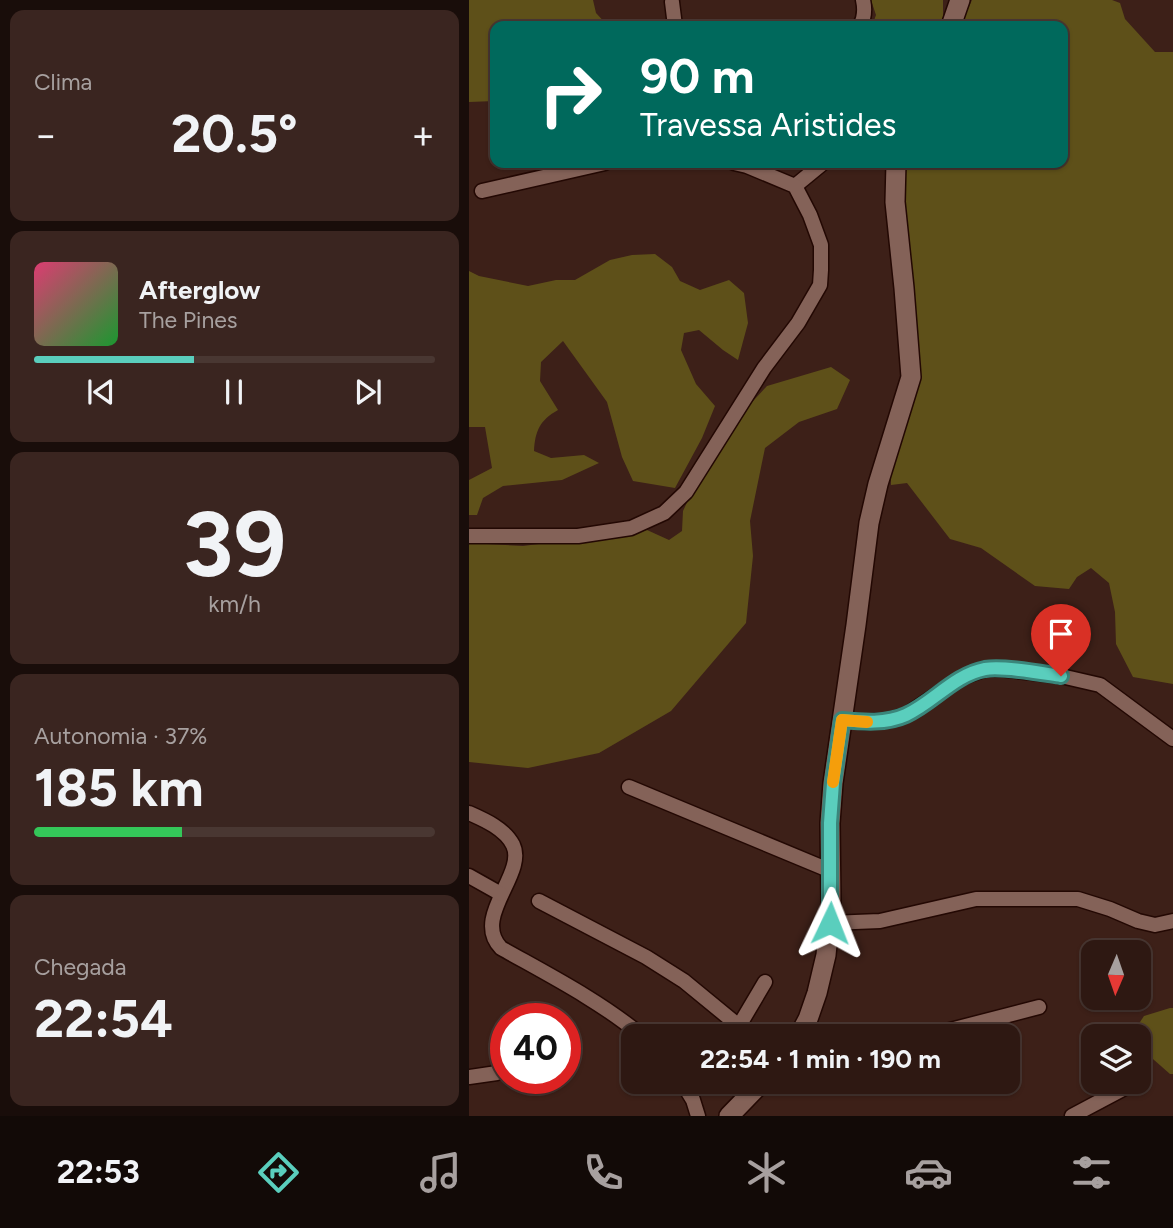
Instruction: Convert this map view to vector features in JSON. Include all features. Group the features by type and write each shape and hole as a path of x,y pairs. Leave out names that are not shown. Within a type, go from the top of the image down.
{"street":[{"path":"862,21 865,11 863,0"},
{"path":"953,21 960,0"},
{"path":"672,2 674,21"},
{"path":"482,191 583,168"},
{"path":"469,536 578,536 631,528 664,513 687,492 764,368 798,323 820,285 821,245 795,186 752,168"},
{"path":"795,186 817,168"},
{"path":"805,1024 817,993 826,955 830,923 830,823 833,783 869,523 911,377 895,202 897,168"},
{"path":"842,720 865,722 906,715 963,677 986,669 1000,669 1061,676 1100,685 1173,738"},
{"path":"629,787 831,872"},
{"path":"469,813 501,830 513,844 516,855 492,923 493,938 501,948 628,1024"},
{"path":"469,876 501,894"},
{"path":"830,923 880,921 975,899 1077,899 1155,925 1173,921"},
{"path":"539,901 646,957 684,981 737,1024"},
{"path":"740,1024 765,982"},
{"path":"973,1024 1039,1007"},
{"path":"469,1077 490,1074"},
{"path":"689,1094 698,1116"},
{"path":"729,1116 750,1094"},
{"path":"1072,1116 1113,1094"}],"shaded area":[{"path":"469,0 593,0 596,13 603,21 490,21 490,101 469,102"},
{"path":"871,0 943,0 942,21 874,21 876,15"},
{"path":"972,0 1112,0 1120,3 1125,19 1155,52 1173,52 1173,684 1133,677 1116,644 1115,612 1109,583 1091,568 1077,577 1069,589 1035,586 981,548 950,539 907,483 891,485 891,470 904,428 903,168 1068,168 1068,21 962,21"},
{"path":"655,254 672,267 680,281 700,290 729,280 744,293 748,323 738,360 699,330 684,333 681,350 696,384 715,406 702,438 675,488 633,481 622,457 607,402 563,341 541,362 540,381 558,410 540,427 534,451 551,458 584,455 599,463 562,480 503,486 483,498 477,515 469,515 469,480 492,468 485,427 469,427 469,271 479,276 528,286 556,280 575,280 610,260"},
{"path":"831,367 850,380 837,409 799,422 765,448 750,521 753,556 746,623 671,711 599,753 528,768 469,762 469,543 523,546 647,530 669,540 682,531 683,511 710,453 725,431 767,386"},
{"path":"1173,1008 1173,1074 1151,1057 1151,1024 1139,1024 1144,1016"}],"slow traffic":[{"path":"833,782 842,720 867,722"}],"route":[{"path":"830,923 830,823 842,720 865,722 906,715 963,677 986,669 1061,676"}]}
